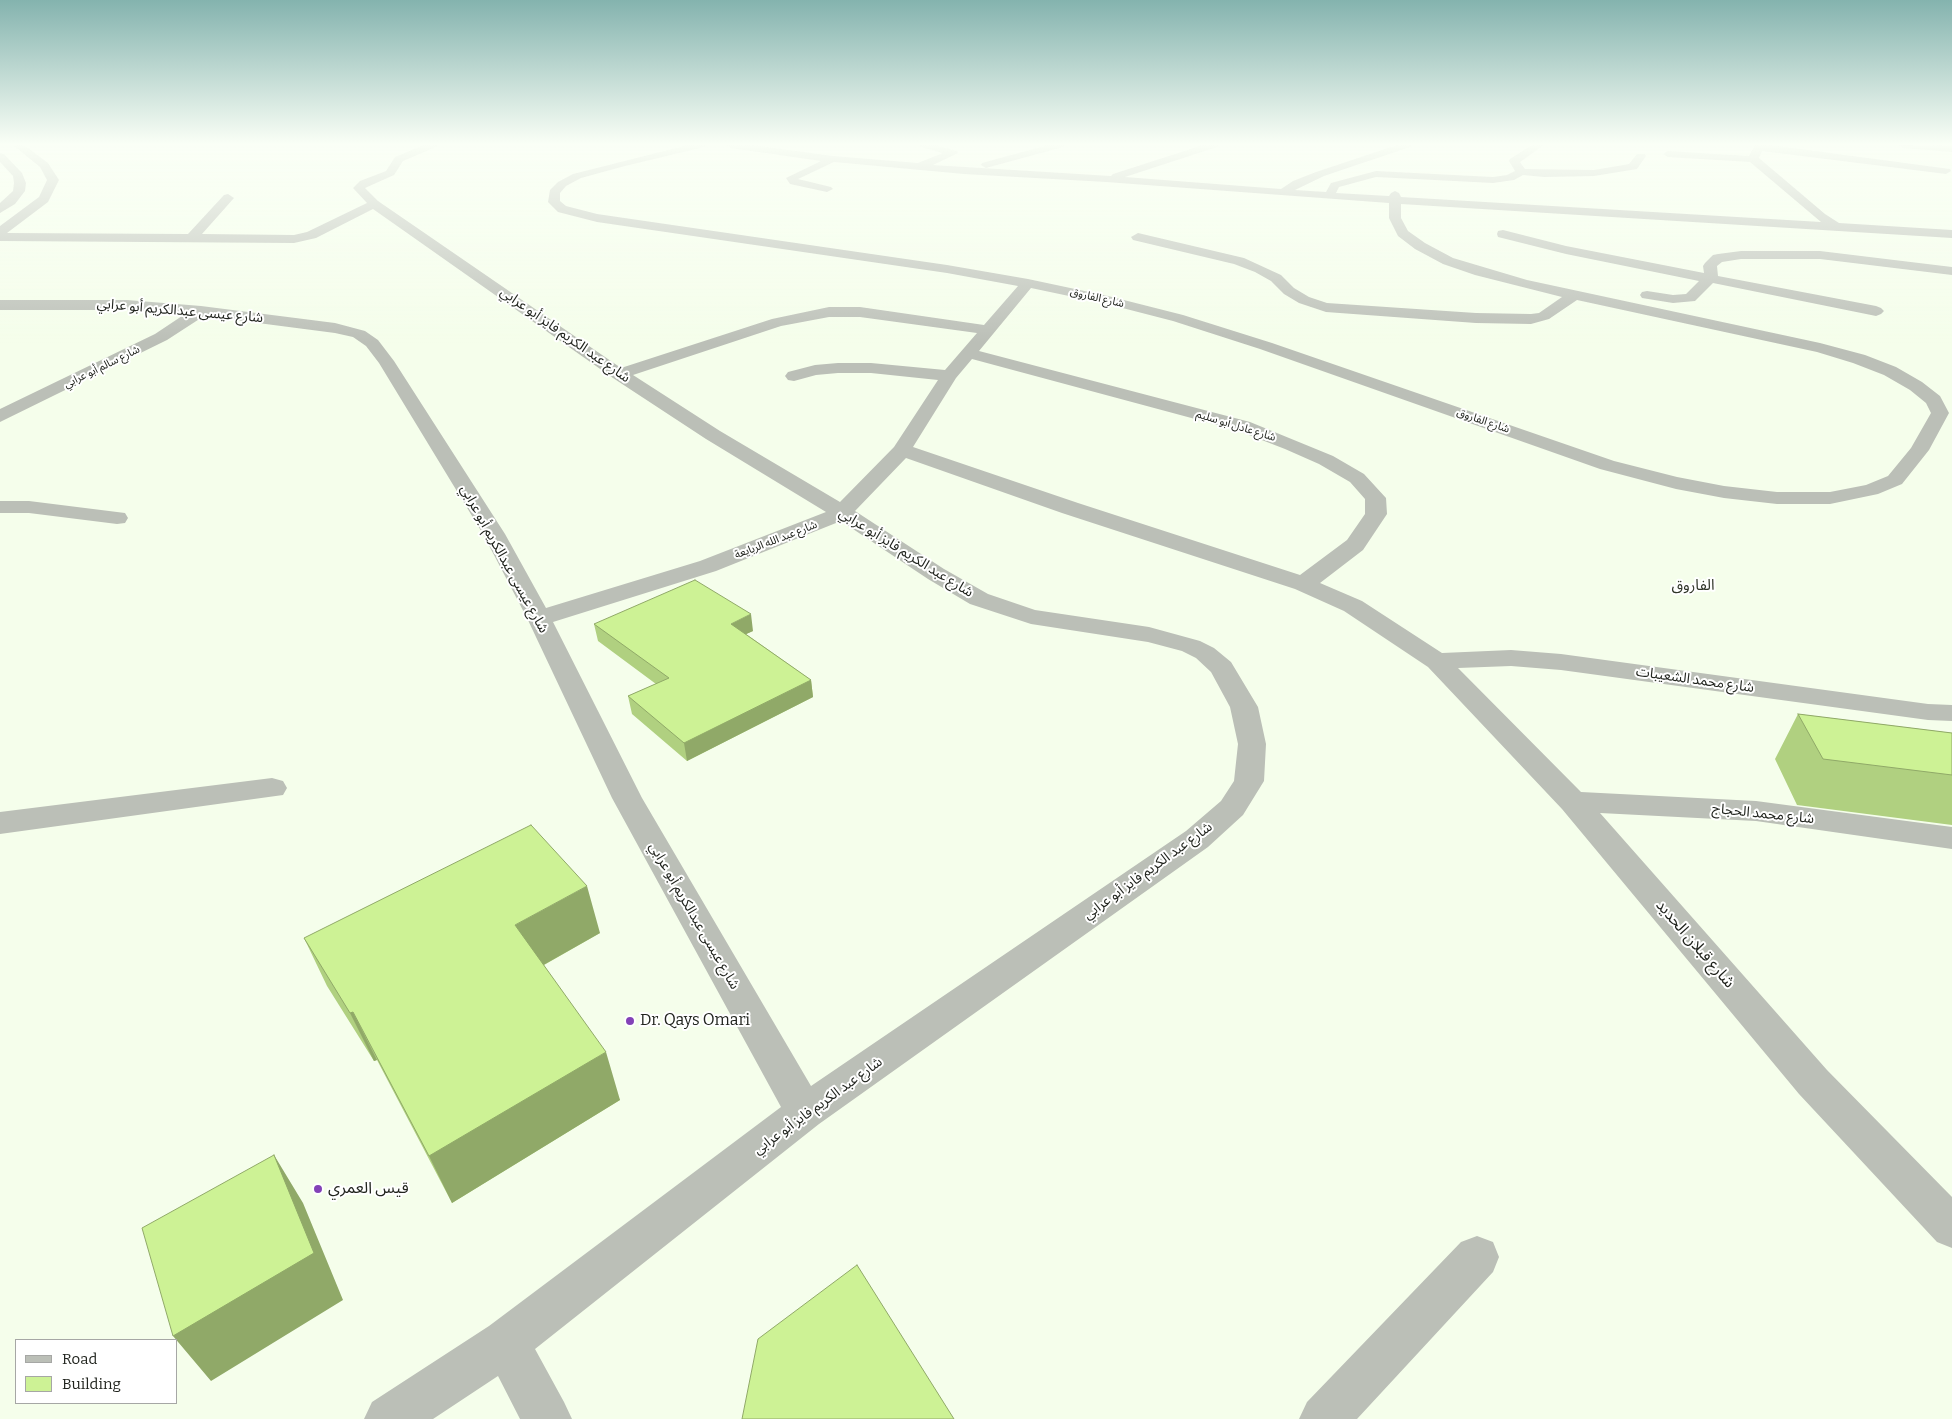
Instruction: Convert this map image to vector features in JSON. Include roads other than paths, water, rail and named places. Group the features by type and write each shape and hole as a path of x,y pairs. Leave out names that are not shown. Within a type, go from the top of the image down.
{"street":[{"path":"0,232 28,211"},
{"path":"192,238 216,211"},
{"path":"0,237 301,238 359,211"},
{"name":"شارع عبد الكريم فايز أبو عرابي","path":"384,211 619,374 713,435 844,514 936,574 978,598 1031,617 1149,634 1191,646 1206,653 1222,668 1244,707 1252,744 1249,781 1232,808 1197,840 806,1112 506,1344 389,1419"},
{"name":"شارع الفاروق","path":"569,211 1028,283 1178,318 1266,346 1607,465 1676,483 1724,492 1777,498 1830,498 1871,490 1896,480 1919,450 1940,413 1934,400 1916,386 1890,371 1859,359 1820,348 1573,296 1480,272 1448,261 1420,246 1403,233 1395,218 1395,211"},
{"path":"1591,211 1952,234"},
{"path":"1814,211 1835,226"},
{"path":"1503,234 1566,250 1711,277 1876,311"},
{"path":"1138,237 1239,261 1276,278 1289,291 1304,300 1326,307 1457,317 1531,319 1544,316 1573,296"},
{"path":"1635,293 1664,298 1685,299 1695,295 1711,277 1710,266 1718,258 1741,255 1820,255 1952,271"},
{"path":"1448,261 1500,266 1583,282"},
{"path":"844,514 854,499 881,474 902,450 949,376 1028,283"},
{"name":"شارع عيسى عبدالكريم أبو عرابي","path":"0,305 127,305 201,311 335,328 359,334 372,342 386,361 494,534 539,618 627,798 806,1112"},
{"name":"شارع سالم أبو عرابي","path":"0,416 161,337 201,311"},
{"path":"619,374 778,322 829,312 860,312 987,330"},
{"name":"شارع عادل أبو سليم","path":"969,352 1243,426 1326,460 1357,478 1375,498 1376,514 1354,545 1303,584"},
{"path":"794,376 815,370 870,368 949,376"},
{"path":"902,450 1070,508 1303,584 1353,606 1437,661"},
{"path":"0,507 29,507 118,518"},
{"name":"شارع عبد الله الربايعة","path":"539,618 708,566 844,514"},
{"name":"شارع محمد الشعيبات","path":"1437,661 1511,658 1561,662 1928,712 1952,713"},
{"name":"شارع قبلان الحديد","path":"1437,661 1573,802 1813,1082 1952,1227"},
{"path":"0,823 272,788"},
{"name":"شارع محمد الحجاج","path":"1573,802 1756,811 1952,838"},
{"path":"1324,1419 1477,1257"},
{"path":"506,1344 547,1419"}],"place":[{"name":"Dr. Qays Omari","path":"630,1021"},
{"name":"قيس العمري","path":"318,1189"}],"district":[{"name":"الفاروق","path":"1693,586"}]}
